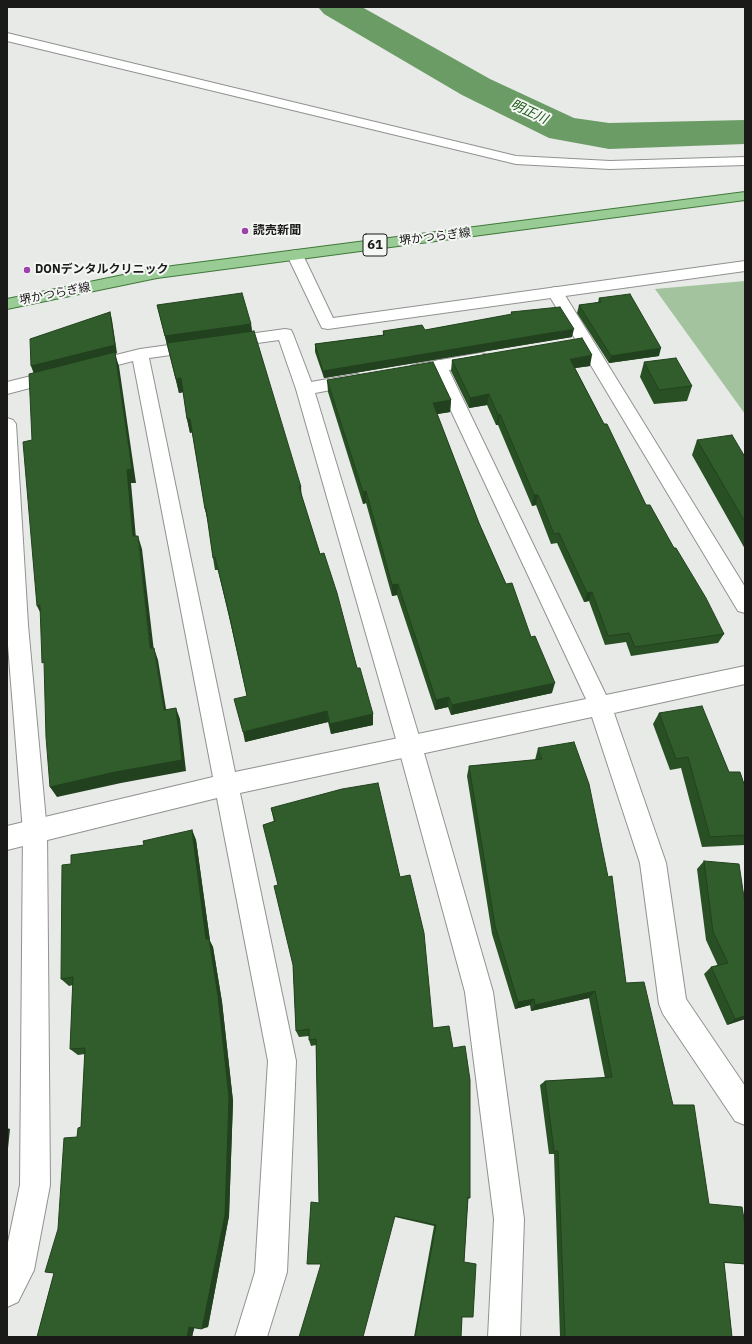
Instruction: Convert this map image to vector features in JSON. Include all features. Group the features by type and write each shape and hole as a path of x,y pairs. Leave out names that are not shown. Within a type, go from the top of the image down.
{"main road":[{"name":"堺かつらぎ線","path":"7,304 157,273 745,196"}],"street":[{"path":"7,37 516,160 610,165 745,161"},
{"path":"295,255 328,324 745,266"},
{"path":"555,292 745,605"},
{"path":"7,388 140,354 285,334 305,389 410,746 479,992 509,1219 504,1337"},
{"path":"562,345 585,341"},
{"path":"140,354 282,1061 271,1272 251,1337"},
{"path":"400,373 500,356"},
{"path":"439,366 600,706 653,864 673,1004 745,1111"},
{"path":"305,389 376,377"},
{"path":"7,424 12,625 35,832 34,1185 18,1270 7,1290"},
{"path":"7,838 226,785 745,676"}],"green space":[{"path":"745,281 745,414 655,289"}],"building":[{"path":"242,293 251,324 165,336 157,305"},
{"path":"630,294 661,348 611,356 579,305 601,302 599,298"},
{"path":"560,307 574,329 323,371 315,344 384,335 383,331 422,325 425,330 512,314 511,312"},
{"path":"110,312 115,345 31,366 30,339"},
{"path":"254,331 301,487 299,487 320,554 324,553 337,593 357,668 360,668 373,714 330,724 327,711 243,732 234,699 247,696 215,557 213,558 190,419 187,419 181,378 176,379 167,343"},
{"path":"582,338 592,355 570,359 604,424 607,424 646,505 650,505 674,548 676,548 706,598 724,634 635,647 629,633 608,636 592,592 587,593 559,533 554,534 538,495 534,495 500,414 498,415 489,394 470,398 452,360"},
{"path":"115,352 132,469 127,470 133,536 138,536 150,648 154,648 164,710 176,708 182,760 115,772 50,787 46,737 44,662 42,663 40,605 37,606 23,442 32,440 29,374"},
{"path":"676,358 692,386 659,390 644,362"},
{"path":"433,362 451,400 433,403 479,523 506,584 512,583 531,637 535,636 555,683 452,705 449,697 436,700 398,584 392,585 366,491 363,492 327,380"},
{"path":"732,435 745,457 745,522 697,440"},
{"path":"702,706 729,772 740,772 745,787 745,835 710,837 688,757 676,759 659,713"},
{"path":"574,742 589,784 608,877 612,876 626,983 644,982 673,1105 694,1105 709,1204 742,1207 745,1225 745,1264 724,1262 732,1337 565,1337 558,1151 554,1151 545,1081 612,1077 595,991 535,1005 534,999 518,1002 495,926 469,766 542,759 538,748"},
{"path":"378,783 400,877 410,875 424,933 433,1028 449,1026 453,1048 465,1046 470,1080 470,1198 468,1197 464,1262 476,1264 473,1317 462,1317 461,1337 415,1337 436,1225 395,1216 363,1337 299,1337 321,1264 307,1264 311,1202 319,1203 316,1039 309,1040 309,1029 296,1031 293,965 274,886 278,885 263,825 275,821 271,808 342,789"},
{"path":"192,830 206,939 209,939 218,996 229,1097 225,1215 202,1329 189,1327 187,1337 37,1337 54,1273 45,1272 58,1229 64,1138 77,1137 78,1128 81,1127 85,1048 70,1049 73,977 61,979 62,865 71,864 71,855 144,845 143,841"},
{"path":"704,861 739,864 745,904 745,1016 735,1019 711,967 728,963 713,932"}],"waterway":[{"name":"明正川","path":"336,7 476,87 564,129 609,136 745,132"}],"place":[{"name":"読売新聞","path":"245,231"},
{"name":"DONデンタルクリニック","path":"27,270"}]}
